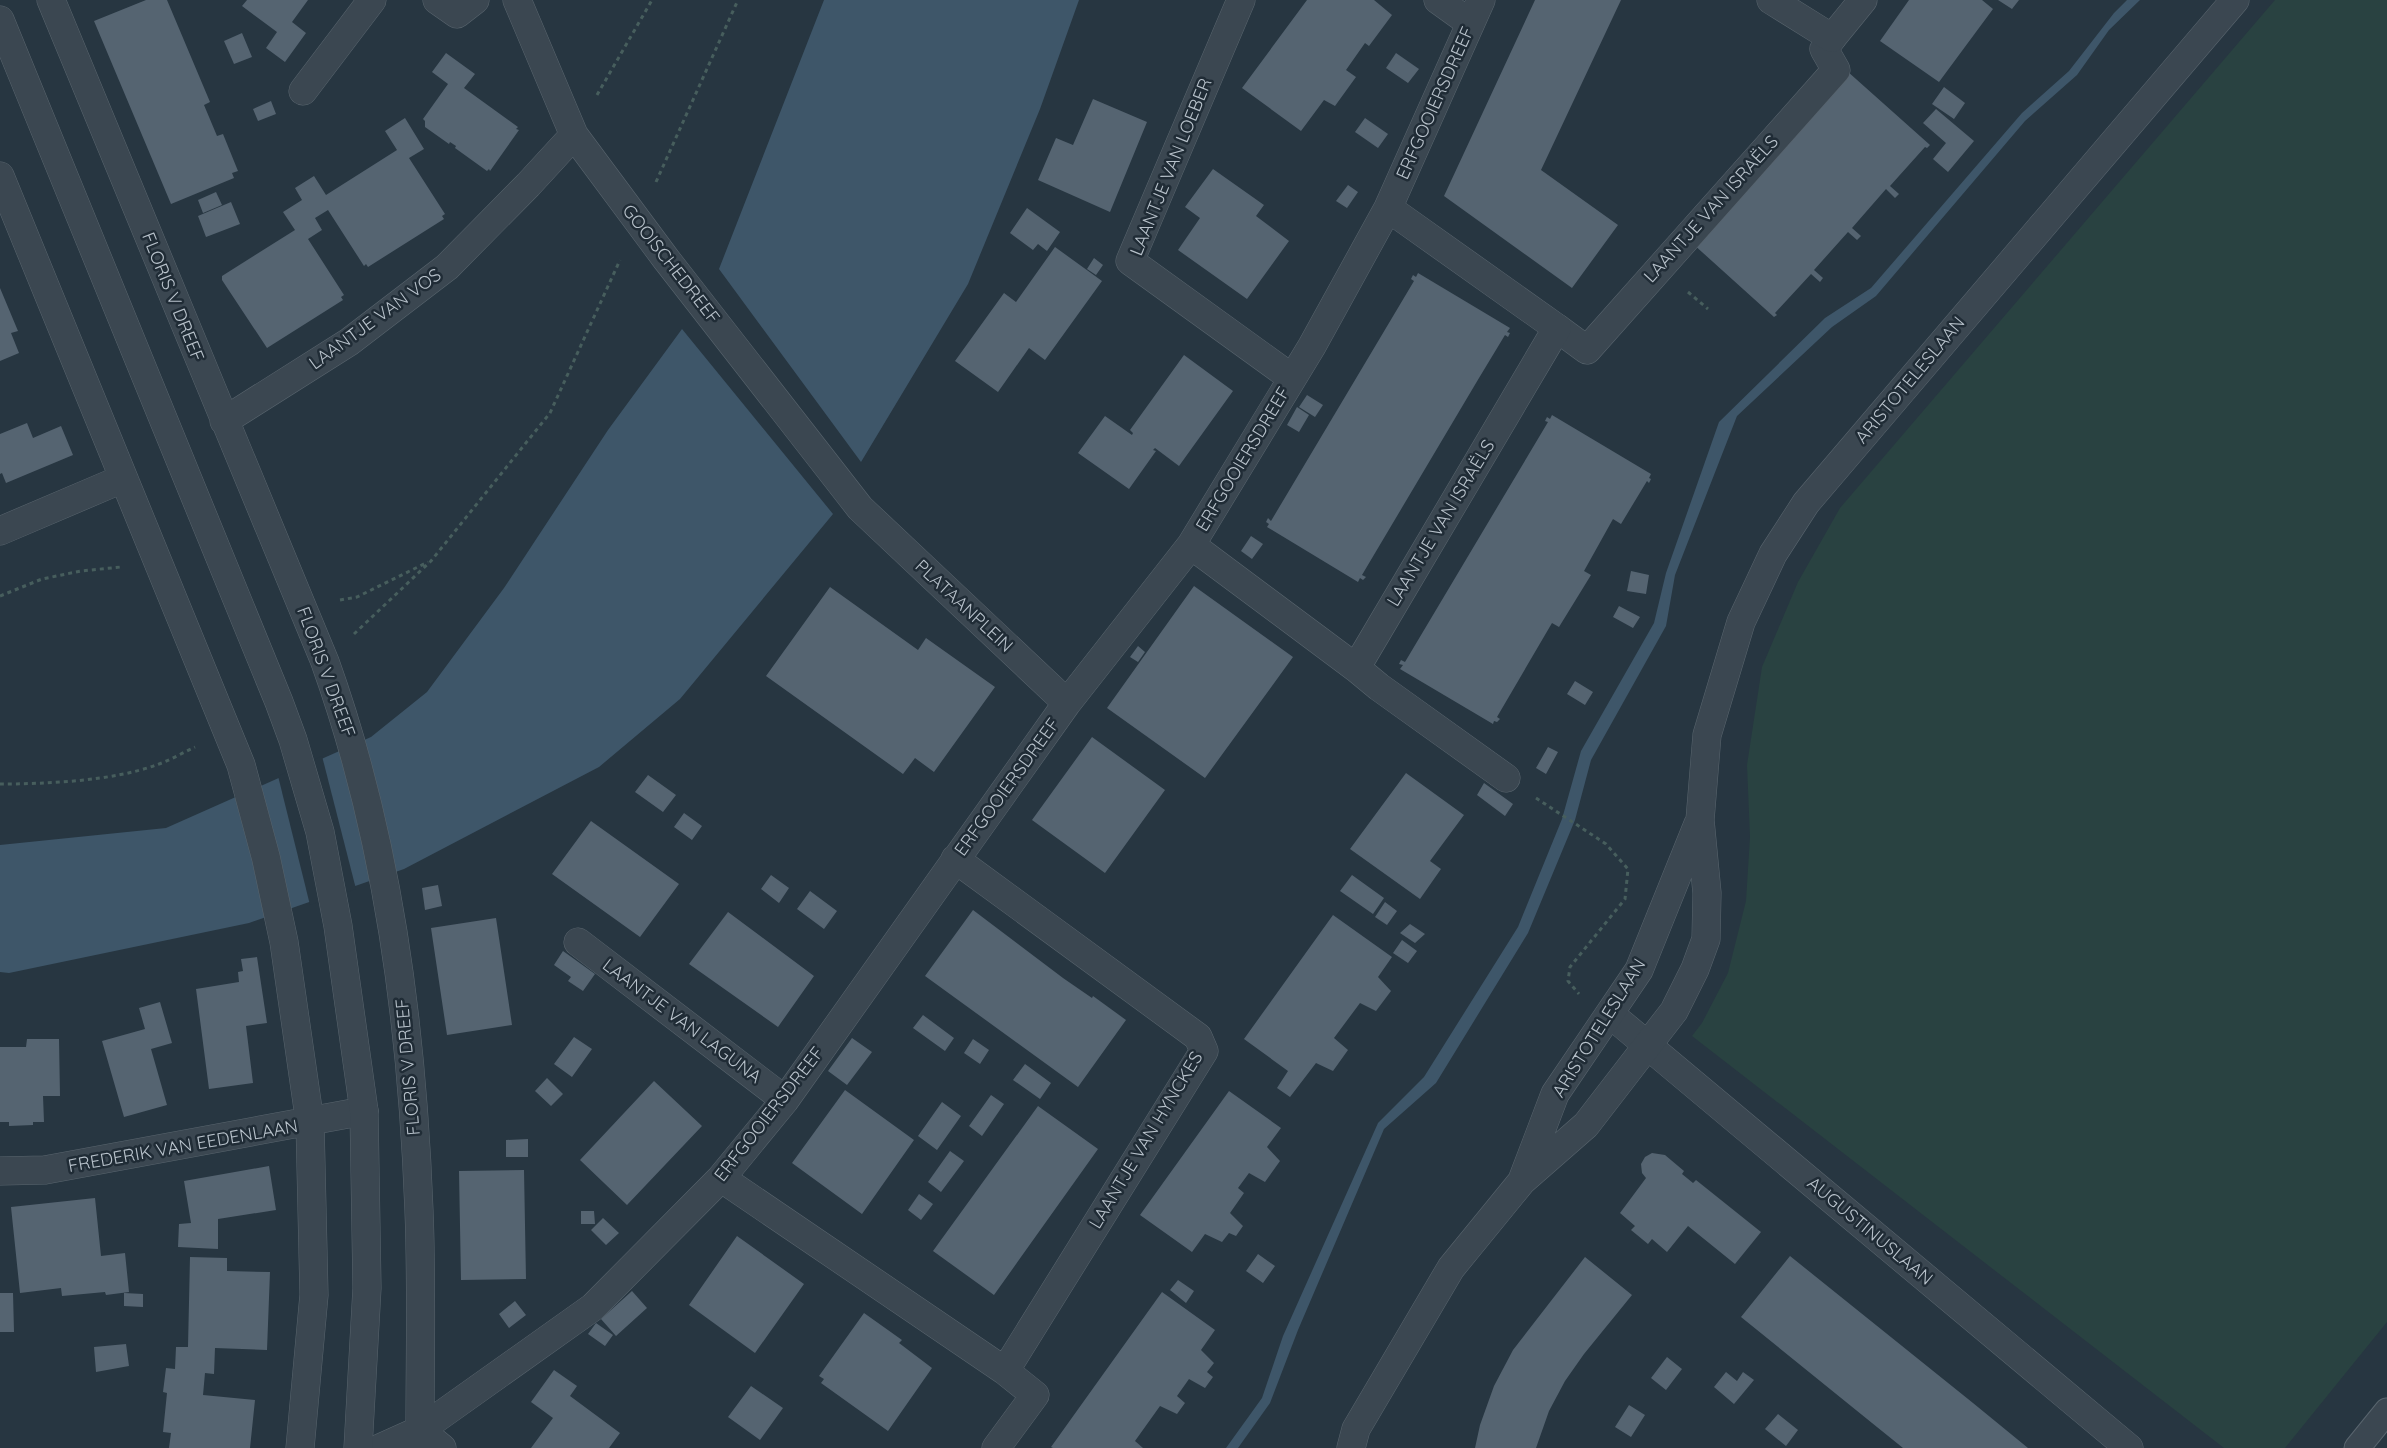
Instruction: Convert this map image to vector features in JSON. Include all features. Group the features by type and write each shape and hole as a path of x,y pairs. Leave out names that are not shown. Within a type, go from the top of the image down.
{"street":[{"name":"FLORIS V DREEF","path":"51,0 325,662 341,705 373,826 389,900 408,1040 420,1212 418,1439"},
{"path":"304,91 372,0"},
{"path":"437,0 457,14 475,0"},
{"name":"GOOISCHEDREEF","path":"516,0 574,135 666,259 860,508"},
{"name":"LAANTJE VAN LOEBER","path":"1241,0 1130,261 1292,378"},
{"path":"1438,0 1476,12"},
{"path":"1771,0 1832,38 1862,0"},
{"name":"ARISTOTELESLAAN","path":"1350,1448 1356,1429 1451,1268 1522,1181 1586,1125 1674,1011 1695,969 1706,939 1707,893 1700,820 1707,735 1741,622 1773,554 1806,503 2235,0"},
{"name":"ERFGOOIERSDREEF","path":"380,1448 418,1439 593,1307 721,1178 785,1100 1067,703 1191,545 1292,378 1388,208 1476,12"},
{"path":"0,20 293,740 320,832 338,926 364,1112 367,1288 358,1448"},
{"name":"LAANTJE VAN ISRAËLS","path":"1388,208 1587,350 1836,70 1824,49 1832,38"},
{"name":"LAANTJE VAN VOS","path":"224,421 349,342 447,267 528,185 574,135"},
{"path":"0,176 122,479 241,765 266,858 284,942 310,1123 314,1295 300,1448"},
{"name":"LAANTJE VAN ISRAËLS","path":"1356,668 1557,328"},
{"path":"0,531 122,479"},
{"name":"PLATAANPLEIN","path":"860,508 1067,703"},
{"path":"1191,545 1379,687 1506,778"},
{"name":"ARISTOTELESLAAN","path":"1522,1181 1555,1094 1639,970 1700,820"},
{"name":"LAANTJE VAN HYNCKES","path":"955,859 1198,1037 1204,1051 1005,1371"},
{"name":"LAANTJE VAN LAGUNA","path":"578,942 785,1100"},
{"name":"AUGUSTINUSLAAN","path":"1610,1014 2129,1448"},
{"name":"FREDERIK VAN EEDENLAAN","path":"0,1171 45,1170 364,1112"},
{"path":"721,1178 1005,1371 1035,1395 996,1448"},
{"path":"418,1439 442,1448"}],"lane":[{"path":"2357,1448 2387,1412"}],"path":[{"path":"574,135 652,0"},
{"path":"325,662 431,561 550,413 738,0"},
{"path":"301,603 336,601 357,597 431,561"},
{"path":"0,596 42,579 81,571 125,567 162,572"},
{"path":"0,784 80,780 148,767 227,732"},
{"path":"1547,805 1606,844 1628,869 1625,899 1570,967 1568,981 1577,992 1610,1014"}],"green space":[{"path":"2275,0 2387,0 2387,1322 2285,1448 2224,1448 1692,1036 1702,1023 1728,973 1746,901 1750,837 1747,765 1762,667 1798,582 1840,508"}],"water":[{"path":"824,0 1079,0 1040,109 968,284 861,462 719,269"},
{"path":"2127,0 2140,0 2109,30 2077,75 2025,121 1876,296 1832,327 1737,416 1675,575 1666,626 1591,760 1575,820 1528,933 1436,1083 1384,1129 1298,1330 1270,1403 1238,1448 1226,1448 1262,1398 1283,1336 1378,1123 1424,1077 1518,927 1562,819 1581,751 1654,623 1666,573 1719,422 1825,318 1871,288 2022,113 2069,71 2114,13"},
{"path":"682,329 833,514 680,699 599,767 404,869 249,923 9,973 0,972 0,845 166,828 371,737 427,692 504,588 608,430"}],"pier":[{"path":"322,756 356,889 310,905 278,776"}],"building":[{"path":"146,0 167,0 210,102 204,105 217,136 223,134 238,171 232,173 234,178 171,204 94,21"},
{"path":"247,0 308,0 292,22 306,33 285,62 266,48 277,32 242,6"},
{"path":"1307,0 1374,0 1392,15 1369,46 1365,43 1346,70 1356,77 1335,106 1324,100 1301,131 1242,88"},
{"path":"1535,0 1621,0 1541,170 1618,225 1572,288 1444,196"},
{"path":"1909,0 1982,0 1993,9 1939,82 1880,41"},
{"path":"1998,0 2019,0 2012,9"},
{"path":"242,33 252,57 234,64 224,41"},
{"path":"446,53 475,74 464,88 518,127 516,129 519,130 490,171 489,169 487,171 455,148 456,146 450,142 449,144 425,127 423,119 448,84 432,72"},
{"path":"1396,53 1419,69 1408,83 1386,68"},
{"path":"1847,71 1930,145 1927,148 1925,147 1890,186 1899,194 1895,198 1886,189 1852,228 1861,236 1857,240 1848,232 1814,270 1823,278 1820,282 1811,274 1775,313 1777,315 1774,317 1692,243"},
{"path":"1944,87 1965,103 1954,119 1932,104"},
{"path":"1093,99 1147,122 1110,212 1038,180 1056,138 1073,145"},
{"path":"271,101 276,114 258,121 253,109"},
{"path":"1936,109 1974,141 1948,172 1933,159 1946,143 1923,123"},
{"path":"405,118 424,149 409,158 445,214 442,216 444,219 368,267 366,264 364,266 328,210 315,218 322,230 308,239 344,295 341,297 343,300 267,348 222,280 222,276 295,230 283,212 302,200 295,188 314,176 326,195 397,150 385,131"},
{"path":"1365,118 1388,134 1378,148 1355,132"},
{"path":"1213,169 1264,205 1256,216 1289,241 1247,299 1178,250 1200,218 1185,207"},
{"path":"1348,185 1358,192 1347,208 1336,201"},
{"path":"216,192 222,205 203,213 198,200"},
{"path":"231,202 240,224 206,237 198,216"},
{"path":"1027,208 1060,232 1047,251 1038,244 1033,250 1010,233"},
{"path":"1055,247 1102,281 1045,360 1029,348 998,392 955,361 1004,293 1016,302"},
{"path":"1094,258 1103,265 1096,275 1087,269"},
{"path":"1418,273 1510,328 1507,332 1510,333 1508,337 1505,335 1362,575 1366,577 1363,580 1360,578 1358,582 1267,527 1269,524 1266,522 1268,518 1271,521 1414,281 1411,279 1413,275 1416,277"},
{"path":"0,288 18,331 11,333 19,353 0,361"},
{"path":"1184,355 1233,391 1179,466 1155,448 1153,450 1156,451 1129,489 1078,453 1105,416 1132,435 1133,433 1130,430"},
{"path":"1307,395 1323,405 1315,417 1299,407"},
{"path":"1297,407 1309,415 1299,432 1287,425"},
{"path":"1552,415 1651,474 1649,478 1651,479 1649,483 1647,481 1621,524 1613,519 1584,571 1591,575 1559,627 1552,623 1497,717 1500,719 1497,722 1494,721 1493,724 1400,669 1403,665 1399,664 1401,660 1405,662 1548,422 1545,421 1547,417 1550,419"},
{"path":"27,423 33,438 61,426 73,455 6,483 2,473 0,474 0,434"},
{"path":"1251,536 1263,544 1252,559 1241,551"},
{"path":"1631,571 1649,575 1646,594 1627,591"},
{"path":"1194,586 1293,657 1205,778 1107,708"},
{"path":"830,587 918,650 926,638 995,687 934,772 915,758 903,774 766,676"},
{"path":"1619,606 1640,617 1633,628 1613,617"},
{"path":"1138,646 1145,652 1138,662 1130,657"},
{"path":"1575,681 1593,692 1585,705 1567,694"},
{"path":"1092,737 1165,790 1105,873 1032,820"},
{"path":"1548,747 1558,752 1546,774 1536,768"},
{"path":"1406,773 1464,815 1430,861 1441,869 1420,899 1350,849"},
{"path":"648,775 676,795 663,812 635,792"},
{"path":"1484,783 1513,804 1505,816 1477,795"},
{"path":"684,813 702,826 692,840 674,827"},
{"path":"591,821 679,884 640,937 552,874"},
{"path":"771,875 789,888 779,903 761,889"},
{"path":"1352,875 1384,898 1373,914 1340,891"},
{"path":"438,885 442,906 425,910 422,888"},
{"path":"810,891 837,911 824,929 797,909"},
{"path":"1385,902 1397,911 1387,925 1375,917"},
{"path":"973,910 1063,978 1092,998 1093,996 1126,1020 1078,1087 925,976"},
{"path":"728,912 814,976 778,1027 689,964"},
{"path":"1333,915 1392,957 1378,977 1391,991 1376,1011 1360,1003 1334,1038 1348,1050 1333,1071 1316,1063 1290,1097 1277,1088 1288,1071 1244,1039"},
{"path":"496,918 512,1025 447,1035 431,928"},
{"path":"1410,924 1425,934 1415,943 1400,933"},
{"path":"1402,940 1417,951 1408,963 1393,953"},
{"path":"563,951 595,974 583,991 568,981 571,977 554,965"},
{"path":"257,957 267,1023 246,1026 253,1083 209,1089 196,989 239,982 238,972 243,971 241,959"},
{"path":"160,1002 172,1043 151,1049 167,1105 124,1117 102,1041 145,1029 139,1008"},
{"path":"923,1015 954,1038 945,1051 913,1028"},
{"path":"574,1037 592,1049 572,1077 554,1064"},
{"path":"852,1038 872,1052 847,1085 828,1071"},
{"path":"27,1039 59,1039 60,1096 43,1096 44,1122 33,1122 33,1125 9,1126 9,1122 0,1122 0,1047 26,1047"},
{"path":"973,1039 989,1050 980,1064 964,1053"},
{"path":"1025,1064 1051,1083 1040,1099 1013,1080"},
{"path":"547,1078 563,1094 551,1106 535,1091"},
{"path":"654,1081 702,1126 627,1205 580,1160"},
{"path":"845,1090 914,1140 862,1214 792,1163"},
{"path":"1229,1091 1281,1128 1267,1147 1280,1161 1265,1182 1249,1173 1238,1188 1244,1193 1230,1213 1243,1226 1236,1236 1229,1233 1222,1242 1205,1234 1192,1252 1140,1215"},
{"path":"991,1095 1004,1104 982,1136 969,1126"},
{"path":"942,1102 961,1116 937,1150 918,1136"},
{"path":"1038,1106 1098,1149 994,1295 933,1251"},
{"path":"528,1139 528,1157 506,1157 506,1140"},
{"path":"950,1151 964,1161 941,1192 928,1182"},
{"path":"1652,1153 1665,1155 1684,1171 1682,1174 1693,1183 1696,1180 1761,1232 1735,1264 1688,1226 1667,1252 1652,1239 1648,1244 1631,1230 1635,1226 1620,1213 1646,1178 1642,1173 1641,1164 1645,1157"},
{"path":"269,1166 276,1210 218,1219 218,1249 178,1247 179,1224 191,1223 184,1181"},
{"path":"524,1170 526,1279 461,1280 459,1171"},
{"path":"919,1194 933,1204 921,1220 908,1210"},
{"path":"95,1198 101,1256 125,1253 129,1292 106,1295 105,1292 62,1296 61,1288 20,1293 11,1207"},
{"path":"581,1211 594,1211 595,1224 581,1224"},
{"path":"603,1218 619,1233 606,1245 591,1230"},
{"path":"737,1236 804,1284 755,1353 689,1305"},
{"path":"1258,1254 1275,1266 1263,1283 1246,1271"},
{"path":"1790,1256 2028,1448 1903,1448 1872,1423 1741,1317"},
{"path":"190,1257 227,1258 227,1271 270,1272 267,1350 215,1348 214,1374 205,1373 203,1395 255,1400 250,1448 169,1448 171,1433 163,1432 167,1393 163,1392 166,1368 175,1369 176,1347 188,1347"},
{"path":"1585,1257 1632,1295 1584,1354 1565,1381 1549,1411 1536,1448 1475,1448 1480,1425 1494,1386 1513,1350"},
{"path":"1178,1280 1194,1291 1186,1303 1170,1290"},
{"path":"632,1291 647,1308 616,1336 601,1319"},
{"path":"1162,1292 1215,1330 1201,1350 1214,1363 1207,1372 1213,1377 1205,1388 1189,1379 1177,1396 1185,1403 1177,1414 1160,1406 1135,1441 1143,1448 1051,1447"},
{"path":"0,1293 13,1293 14,1332 0,1332"},
{"path":"124,1293 143,1294 143,1307 124,1306"},
{"path":"515,1301 526,1315 509,1328 499,1314"},
{"path":"864,1313 902,1340 899,1343 932,1368 888,1431 821,1383 824,1379 819,1376"},
{"path":"596,1323 613,1335 605,1346 588,1334"},
{"path":"126,1344 129,1366 96,1372 94,1347"},
{"path":"1667,1357 1682,1369 1666,1390 1651,1378"},
{"path":"554,1370 577,1386 570,1396 620,1433 609,1448 531,1448 553,1418 531,1402"},
{"path":"1726,1372 1737,1381 1743,1372 1754,1380 1734,1404 1714,1387"},
{"path":"751,1386 783,1408 760,1440 728,1417"},
{"path":"1629,1405 1645,1415 1631,1437 1615,1427"},
{"path":"1778,1414 1798,1430 1786,1446 1765,1429"}]}
